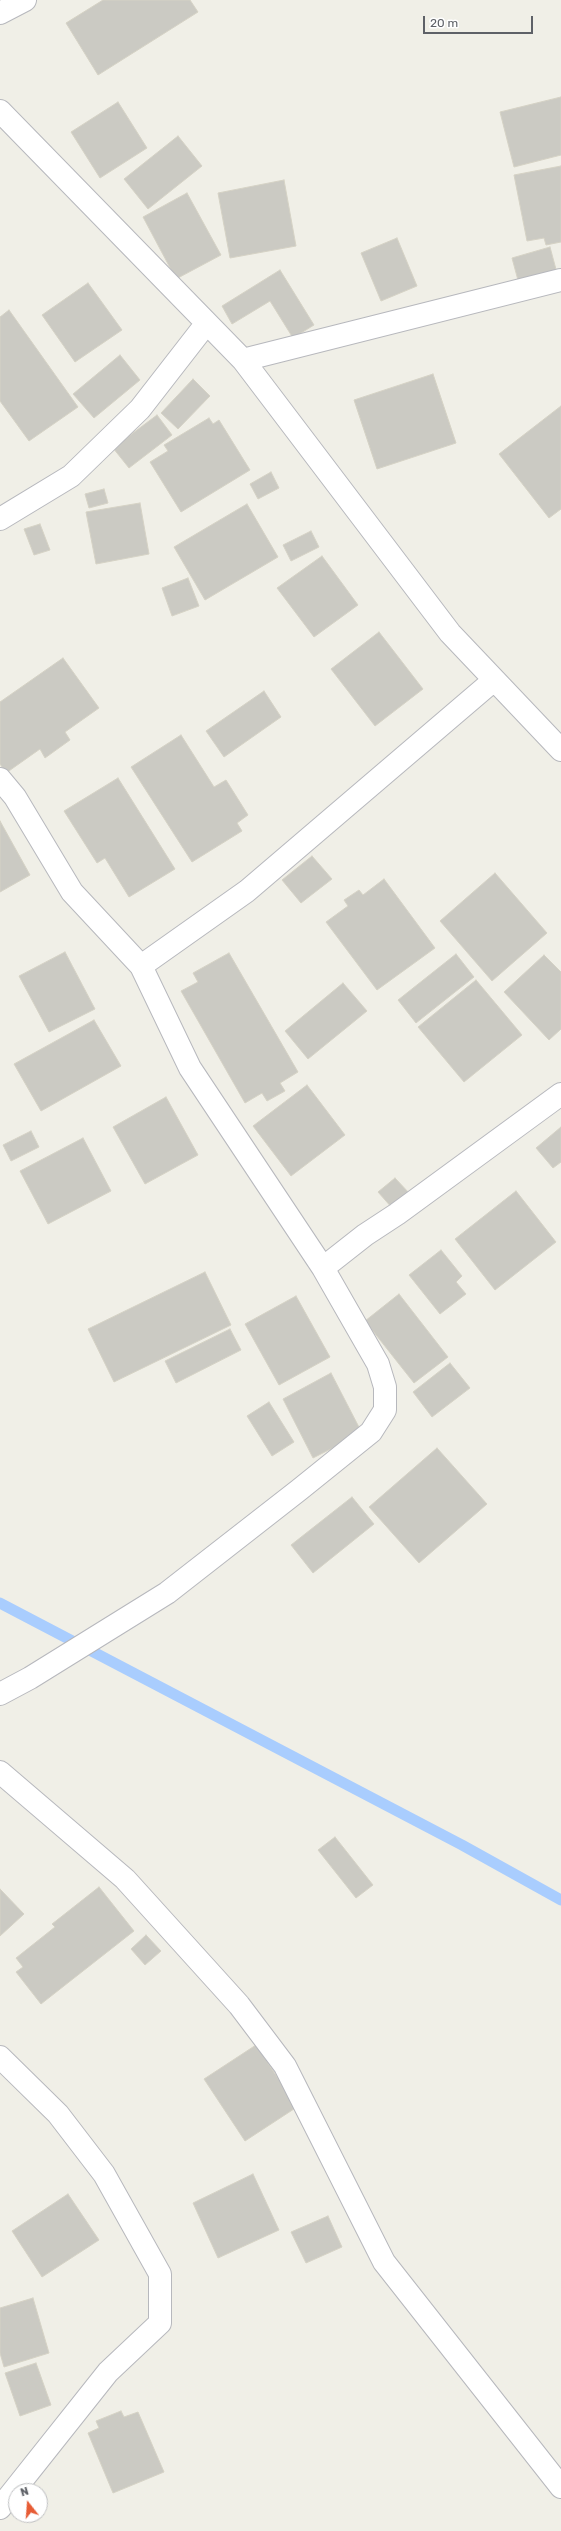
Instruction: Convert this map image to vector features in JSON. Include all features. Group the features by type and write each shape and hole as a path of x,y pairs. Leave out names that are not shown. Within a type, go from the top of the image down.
{"street":[{"path":"0,13 25,0"},
{"path":"0,111 206,324 243,360 450,633 561,750"},
{"path":"243,360 561,280"},
{"path":"0,519 71,476 83,465 140,409 206,324"},
{"path":"141,966 247,891 494,680"},
{"path":"0,779 15,797 72,892 141,966 190,1068 323,1268 378,1364 385,1387 385,1410 371,1432 167,1593 30,1678 0,1694"},
{"path":"323,1268 365,1235 397,1214 561,1094"},
{"path":"0,1772 125,1879 239,2005 285,2066 384,2262 561,2487"},
{"path":"0,2057 58,2114 104,2174 160,2274 160,2323 108,2372 0,2508"}],"building":[{"path":"103,0 190,0 198,12 98,75 66,23"},
{"path":"561,97 561,155 514,167 500,112"},
{"path":"118,102 147,148 100,178 71,132"},
{"path":"178,136 202,166 148,209 124,179"},
{"path":"561,166 561,242 546,245 544,238 527,241 514,175"},
{"path":"284,180 296,246 230,258 218,193"},
{"path":"187,193 221,255 176,279 143,217"},
{"path":"397,238 417,286 381,301 361,253"},
{"path":"550,247 557,273 519,284 512,258"},
{"path":"280,270 314,325 293,338 270,301 232,324 222,306"},
{"path":"88,283 122,330 75,362 42,315"},
{"path":"9,310 78,407 29,441 0,401 0,317"},
{"path":"120,355 140,380 94,418 73,394"},
{"path":"433,374 456,443 377,469 354,400"},
{"path":"193,379 210,396 178,429 161,413"},
{"path":"561,406 561,509 549,518 499,454"},
{"path":"157,415 172,435 129,468 113,448"},
{"path":"209,418 213,424 219,420 250,470 181,512 150,462 168,451 164,445"},
{"path":"271,472 279,488 258,499 250,484"},
{"path":"104,489 108,503 89,508 85,494"},
{"path":"140,503 149,554 96,564 86,512"},
{"path":"247,504 278,557 205,600 174,547"},
{"path":"40,524 50,550 34,555 24,529"},
{"path":"311,531 319,547 291,561 283,545"},
{"path":"322,556 358,605 314,637 277,588"},
{"path":"188,578 199,606 172,616 162,588"},
{"path":"379,632 423,689 375,726 331,669"},
{"path":"63,658 99,708 65,732 70,740 45,758 40,749 6,773 0,764 0,702"},
{"path":"264,691 281,717 224,757 206,731"},
{"path":"181,735 214,787 226,780 248,815 237,823 242,831 192,862 131,767"},
{"path":"118,778 175,869 129,897 105,858 97,863 64,811"},
{"path":"0,821 30,875 0,892"},
{"path":"312,856 332,879 301,903 282,880"},
{"path":"495,873 547,933 492,981 440,921"},
{"path":"384,879 435,948 377,990 326,922 348,906 344,900 359,890 363,895"},
{"path":"65,952 95,1009 49,1032 19,976"},
{"path":"229,953 298,1072 280,1083 285,1091 267,1101 262,1093 245,1103 181,991 198,982 193,973"},
{"path":"456,954 474,977 416,1023 398,1000"},
{"path":"544,955 561,972 561,1029 549,1040 504,992"},
{"path":"476,980 522,1035 464,1082 418,1027"},
{"path":"343,983 367,1011 308,1059 285,1031"},
{"path":"94,1020 121,1066 41,1111 14,1064"},
{"path":"307,1085 345,1135 291,1176 253,1126"},
{"path":"166,1097 198,1155 145,1184 113,1127"},
{"path":"561,1127 561,1162 553,1168 536,1148"},
{"path":"31,1131 39,1147 11,1161 3,1145"},
{"path":"83,1138 111,1191 48,1224 20,1171"},
{"path":"395,1178 410,1194 393,1209 378,1192"},
{"path":"516,1191 556,1242 495,1290 455,1239"},
{"path":"441,1250 462,1276 456,1282 466,1294 440,1314 409,1275"},
{"path":"205,1272 231,1325 114,1382 88,1329"},
{"path":"399,1294 448,1357 414,1383 365,1321"},
{"path":"296,1296 330,1357 279,1385 245,1324"},
{"path":"230,1329 241,1350 176,1383 165,1361"},
{"path":"450,1363 470,1388 432,1417 413,1392"},
{"path":"331,1373 362,1433 313,1458 283,1399"},
{"path":"269,1402 294,1442 272,1456 247,1416"},
{"path":"437,1448 487,1504 419,1563 369,1507"},
{"path":"352,1497 374,1524 313,1573 291,1545"},
{"path":"335,1837 373,1885 356,1898 318,1850"},
{"path":"99,1887 134,1931 41,2004 16,1972 23,1967 16,1958 55,1927 52,1924"},
{"path":"0,1889 24,1914 0,1936"},
{"path":"146,1935 161,1951 145,1965 131,1949"},
{"path":"256,2045 297,2107 245,2141 204,2079"},
{"path":"253,2174 279,2230 218,2258 193,2203"},
{"path":"68,2194 99,2240 42,2277 12,2231"},
{"path":"328,2216 342,2247 306,2263 291,2232"},
{"path":"33,2298 49,2353 4,2367 0,2353 0,2308"},
{"path":"36,2363 51,2405 20,2416 5,2373"},
{"path":"121,2411 124,2417 138,2412 164,2472 113,2493 88,2433 99,2428 96,2421"}],"waterway":[{"path":"0,1603 462,1845 561,1900"}]}
